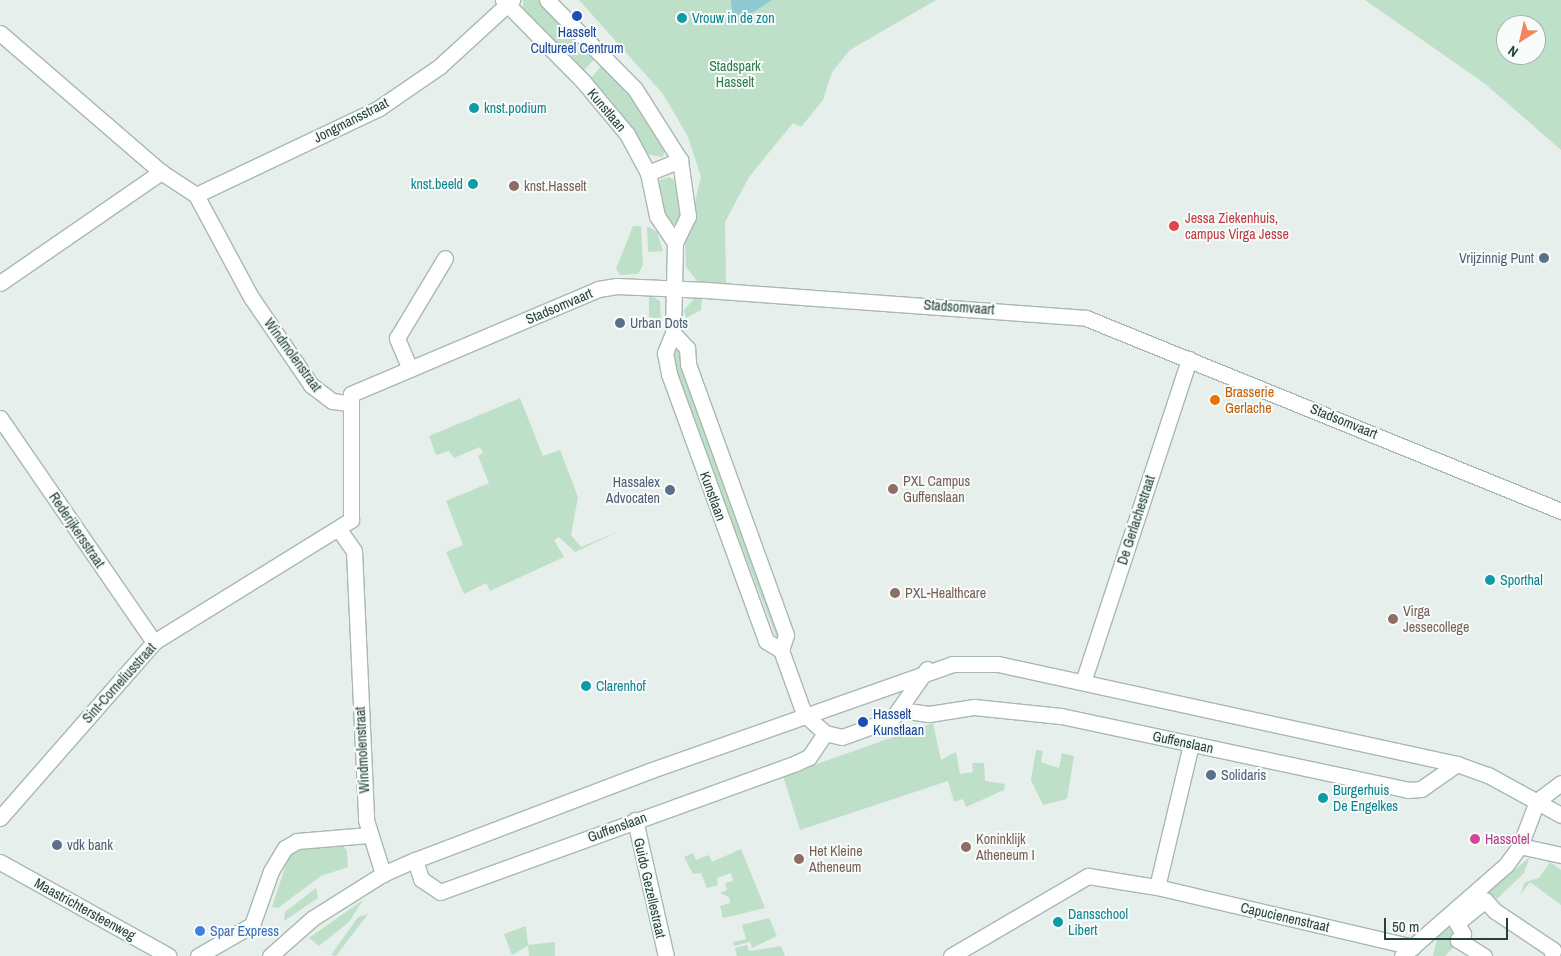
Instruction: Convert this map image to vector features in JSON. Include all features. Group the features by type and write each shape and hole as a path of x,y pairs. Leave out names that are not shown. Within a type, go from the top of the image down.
{"street":[{"name":"Kunstlaan","path":"547,0 635,88 680,160 688,216 675,243 673,332 665,353 669,374 766,641 782,650"},
{"name":"Kunstlaan","path":"507,2 608,109 648,173 658,216 675,243"},
{"name":"Jongmansstraat","path":"196,195 379,108 440,66 507,2"},
{"name":"Windmolenstraat","path":"0,33 161,172 196,195 251,297 311,385 332,401 348,403"},
{"path":"648,173 680,160"},
{"path":"0,283 161,172"},
{"path":"410,368 397,338 445,258"},
{"name":"Stadsomvaart","path":"348,403 356,390 598,289 673,288 1064,314 1097,322 1561,511"},
{"name":"Kunstlaan","path":"673,332 687,348 688,364 786,635 782,650 804,714"},
{"name":"De Gerlachestraat","path":"1083,682 1189,359"},
{"path":"340,530 352,512 348,403"},
{"name":"Rederijkersstraat","path":"0,418 154,642"},
{"name":"Windmolenstraat","path":"340,530 355,562 370,835 383,874"},
{"name":"Sint-Corneliusstraat","path":"0,818 154,642 340,530"},
{"path":"270,956 313,918 383,874 415,860 927,669 952,664 998,664 1457,764 1488,774 1561,815"},
{"path":"804,714 825,733 842,737 892,720 927,669"},
{"name":"Guffenslaan","path":"900,710 929,714 974,707 1052,715 1408,790 1421,789 1457,764"},
{"name":"Guffenslaan","path":"415,860 421,879 433,891 440,892 808,757 825,733"},
{"path":"1157,886 1191,744"},
{"path":"1408,951 1492,878 1520,846 1537,801 1561,783"},
{"name":"Guido Gezellestraat","path":"635,820 666,956"},
{"path":"198,956 252,925 271,871 285,848 297,841 370,835"},
{"path":"1520,846 1561,856"},
{"name":"Maastrichtersteenweg","path":"0,862 169,956"},
{"name":"Capucienenstraat","path":"951,956 1078,879 1107,877 1157,886 1408,951"},
{"path":"1484,956 1458,940 1464,934 1457,923 1485,900 1495,912 1553,950 1552,956"}],"green space":[{"path":"523,0 540,0 597,57 582,72 523,14"},
{"name":"Stadspark Hasselt","path":"579,0 936,0 850,50 832,72 823,100 801,127 793,123 749,177 725,222 726,284 698,282 686,267 685,243 701,177 688,137 663,94"},
{"path":"1365,0 1561,0 1561,150 1484,83"},
{"path":"604,63 625,85 666,146 663,157 646,154 609,98 590,79"},
{"path":"669,177 674,180 682,211 679,223 673,224 663,216 658,187 660,180"},
{"path":"633,226 641,226 643,265 638,274 620,275 616,269"},
{"path":"647,226 657,232 663,251 648,252"},
{"path":"649,295 660,301 661,319 649,317"},
{"path":"695,298 702,298 701,310 686,318 684,310"},
{"path":"677,348 782,634 777,639 676,376 671,353"},
{"path":"520,398 543,456 560,450 578,497 571,535 581,547 620,531 575,552 559,537 554,540 564,557 490,591 486,583 464,594 446,552 463,545 446,501 489,483 478,456 483,453 480,447 454,458 449,451 436,455 429,436"},
{"path":"933,723 941,760 956,752 960,774 973,772 972,763 984,763 985,781 1005,784 1004,790 966,807 963,799 954,802 948,781 800,830 783,776"},
{"path":"1036,750 1043,751 1041,762 1059,768 1062,753 1074,756 1067,799 1043,805 1031,780"},
{"path":"340,842 347,851 348,867 321,876 278,908 272,907 291,849"},
{"path":"741,849 765,908 723,918 720,906 730,903 729,897 720,893 727,890 725,883 733,881 731,873 717,878 718,885 707,888 701,873 693,874 684,857 693,853 696,860 709,855 712,862"},
{"path":"1530,857 1524,873 1497,899 1494,896 1457,922 1459,941 1445,956 1433,956 1438,934"},
{"path":"1550,862 1561,870 1561,905 1530,882 1520,895 1525,882 1539,878"},
{"path":"316,888 318,898 284,921 285,912"},
{"path":"363,900 349,922 319,946 309,938"},
{"path":"368,914 336,956 331,955 358,917"},
{"path":"769,918 777,936 752,948 750,942 734,946 733,942 746,939 742,925"},
{"path":"526,926 528,945 555,942 555,956 529,956 528,946 512,955 504,934"},
{"path":"747,945 749,951 781,946 785,956 737,956 735,948"}],"water":[{"path":"731,0 772,0 733,25"}],"place":[{"name":"Hasselt Cultureel Centrum","path":"577,16"},
{"name":"Vrouw in de zon","path":"682,18"},
{"name":"knst.podium","path":"474,108"},
{"name":"knst.beeld","path":"473,184"},
{"name":"knst.Hasselt","path":"514,186"},
{"name":"Jessa Ziekenhuis, campus Virga Jesse","path":"1174,226"},
{"name":"Vrijzinnig Punt","path":"1544,258"},
{"name":"Urban Dots","path":"620,323"},
{"name":"Brasserie Gerlache","path":"1215,400"},
{"name":"PXL Campus Guffenslaan","path":"893,489"},
{"name":"Hassalex Advocaten","path":"670,490"},
{"name":"Sporthal","path":"1490,580"},
{"name":"PXL-Healthcare","path":"895,593"},
{"name":"Virga Jessecollege","path":"1393,619"},
{"name":"Clarenhof","path":"586,686"},
{"name":"Hasselt Kunstlaan","path":"863,722"},
{"name":"Solidaris","path":"1211,775"},
{"name":"Burgerhuis De Engelkes","path":"1323,798"},
{"name":"Hassotel","path":"1475,839"},
{"name":"vdk bank","path":"57,845"},
{"name":"Koninklijk Atheneum I","path":"966,847"},
{"name":"Het Kleine Atheneum","path":"799,859"},
{"name":"Dansschool Libert","path":"1058,922"},
{"name":"Spar Express","path":"200,931"}]}
